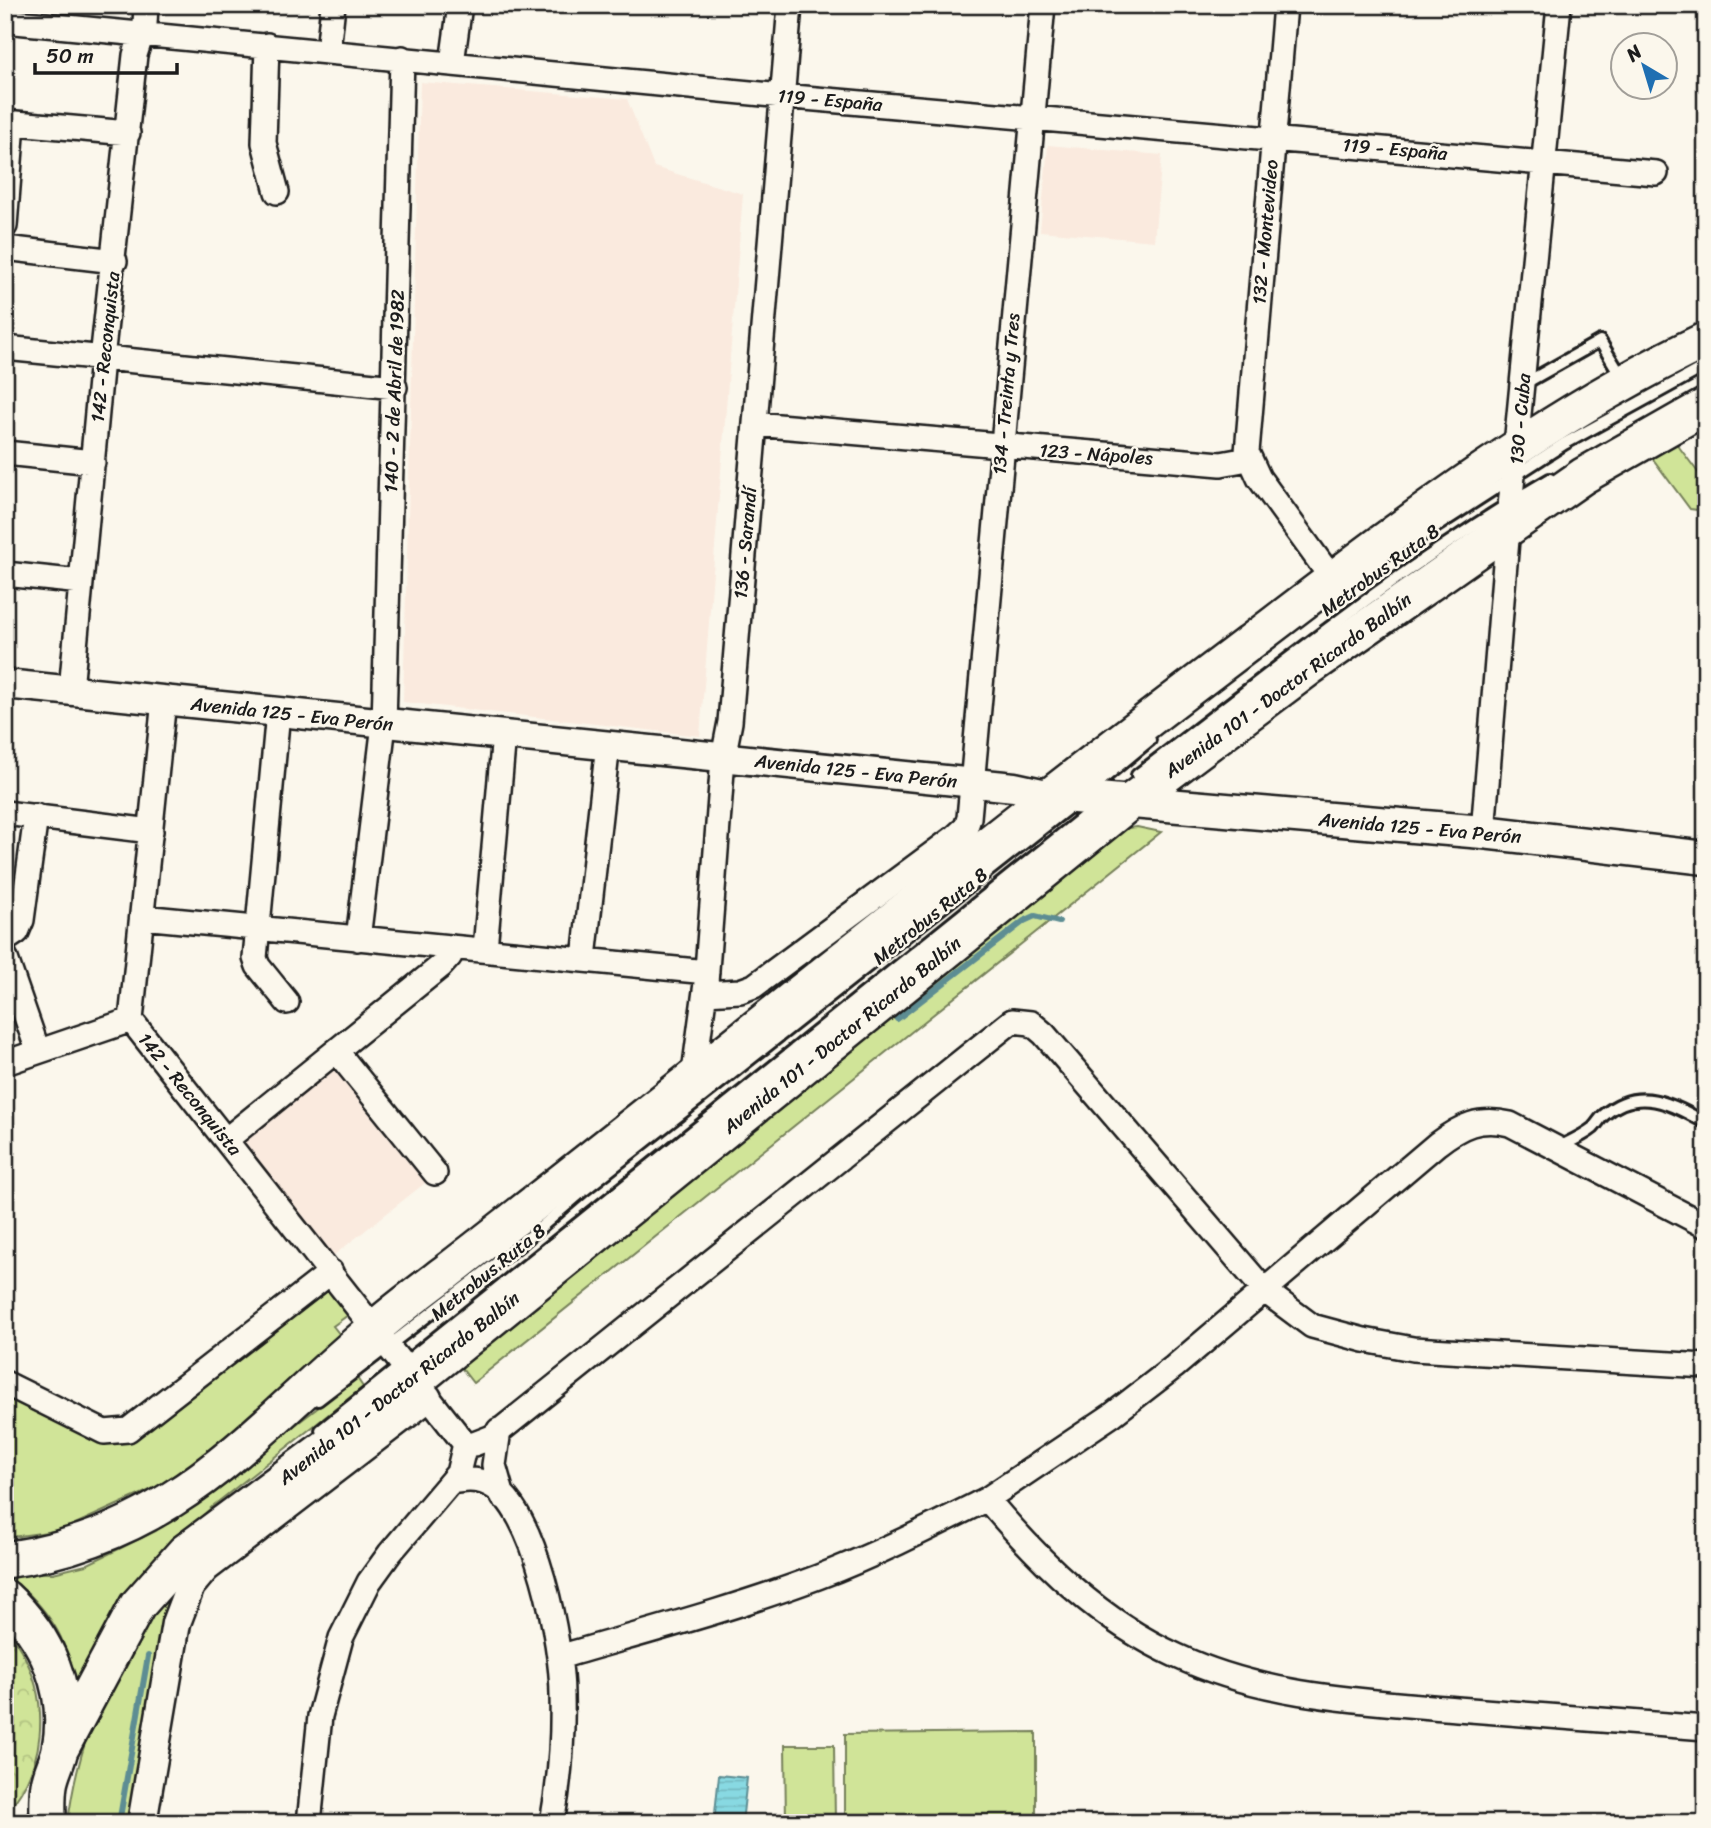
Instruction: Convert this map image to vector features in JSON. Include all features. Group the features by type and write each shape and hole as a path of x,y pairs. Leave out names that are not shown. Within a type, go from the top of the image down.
{"main road":[{"name":"Avenida 101 - Doctor Ricardo Balbín","path":"61,1748 138,1606 171,1566 216,1527 414,1382 1101,795 1333,580 1516,461 1625,383 1706,340"},
{"name":"Avenida 101 - Doctor Ricardo Balbín","path":"5,1560 73,1548 168,1504 223,1465 382,1337 693,1080 1101,795 1310,667 1510,514 1706,406"},
{"name":"Avenida 125 - Eva Perón","path":"1101,795 1483,832 1706,858"},
{"path":"5,1598 28,1620 51,1659 62,1703 61,1748 49,1786 48,1823"},
{"path":"24,1823 49,1786"}],"street":[{"name":"142 - Reconquista","path":"71,690 102,359 115,261 135,55 146,5"},
{"path":"328,51 333,5"},
{"path":"452,63 460,5"},
{"name":"136 - Sarandí","path":"693,1080 706,983 723,758 730,722 790,5"},
{"name":"134 - Treinta y Tres","path":"142,917 584,958 740,991 754,986 966,827 969,818 1043,5"},
{"name":"132 - Montevideo","path":"1248,459 1247,445 1285,5"},
{"name":"130 - Cuba","path":"1483,832 1510,514 1559,5"},
{"name":"119 - España","path":"5,21 782,96 1656,173"},
{"path":"267,46 264,143 277,192"},
{"name":"140 - 2 de Abril de 1982","path":"358,939 384,724 402,58"},
{"path":"5,226 9,123 128,133"},
{"path":"5,248 115,261"},
{"path":"5,348 395,387"},
{"name":"123 - Nápoles","path":"755,425 1221,464 1248,459"},
{"path":"5,453 93,462"},
{"path":"1248,459 1333,580"},
{"path":"5,574 81,582"},
{"name":"Avenida 125 - Eva Perón","path":"5,684 1101,795"},
{"name":"142 - Reconquista","path":"164,700 131,1020 465,1444"},
{"path":"278,712 256,929 258,966 287,1002"},
{"path":"485,949 504,734"},
{"path":"584,958 608,744"},
{"path":"5,813 151,831"},
{"path":"5,940 17,932 22,920 36,816"},
{"path":"227,1139 338,1053 441,966 450,956 452,947"},
{"path":"5,956 38,1051"},
{"path":"5,1063 131,1020"},
{"path":"309,1823 320,1716 341,1638 369,1582 390,1552 458,1473 465,1444 483,1441 499,1430 1012,1021 1031,1023 1044,1034 1265,1291 1312,1326 1401,1347 1525,1357 1706,1366"},
{"path":"338,1053 435,1173"},
{"path":"559,1657 747,1602 818,1577 883,1551 987,1499 1111,1415 1265,1291 1437,1144 1465,1125 1492,1120 1510,1124 1559,1147 1706,1226"},
{"path":"5,1383 104,1432 128,1430 331,1272"},
{"path":"142,1823 176,1623 190,1586 205,1568 414,1382"},
{"path":"499,1430 494,1465 503,1497"},
{"path":"451,1482 478,1481 490,1484 503,1497 524,1530 537,1558 549,1600 559,1657 562,1732 552,1823"},
{"path":"987,1499 1024,1543 1086,1600 1168,1651 1241,1682 1299,1693 1379,1702 1706,1728"}],"lane":[{"path":"1522,385 1600,341 1625,383"},
{"name":"Metrobus Ruta 8","path":"1406,545 1516,461 1706,366"},
{"path":"1510,514 1564,471"},
{"name":"Metrobus Ruta 8","path":"307,1408 382,1337 1101,795 1158,734"},
{"path":"1559,1147 1582,1136 1604,1115 1625,1102 1649,1098 1669,1102 1706,1123"},
{"path":"312,1439 414,1382"},
{"path":"223,1465 296,1415"},
{"path":"216,1527 293,1457"}],"shaded area":[{"path":"420,82 627,99 654,167 743,194 700,736 403,702"},
{"path":"1048,145 1162,155 1154,241 1040,231"},
{"path":"334,1070 425,1183 333,1256 243,1143"}],"green space":[{"path":"1673,439 1706,483 1706,511 1690,509 1650,455"},
{"path":"1137,827 1161,832 473,1383 456,1361 1119,829"},
{"path":"329,1290 348,1315 333,1326 344,1340 202,1460 159,1486 62,1530 5,1538 5,1396 108,1441 159,1420"},
{"path":"357,1378 363,1387 214,1505 179,1538 73,1701 67,1655 57,1631 41,1607 5,1573 53,1573 86,1565 156,1531"},
{"path":"199,1564 131,1823 68,1823 83,1749 111,1674 135,1630 148,1613"},
{"path":"5,1628 12,1635 31,1670 40,1713 40,1735 29,1776 19,1796 5,1814"},
{"path":"1036,1732 1036,1823 845,1823 845,1734"},
{"path":"785,1745 834,1745 835,1823 786,1823"}],"water":[{"path":"719,1775 747,1778 742,1823 714,1823"}],"waterway":[{"path":"897,1019 1024,921 1035,916 1059,922"},
{"path":"119,1823 148,1656"}]}
